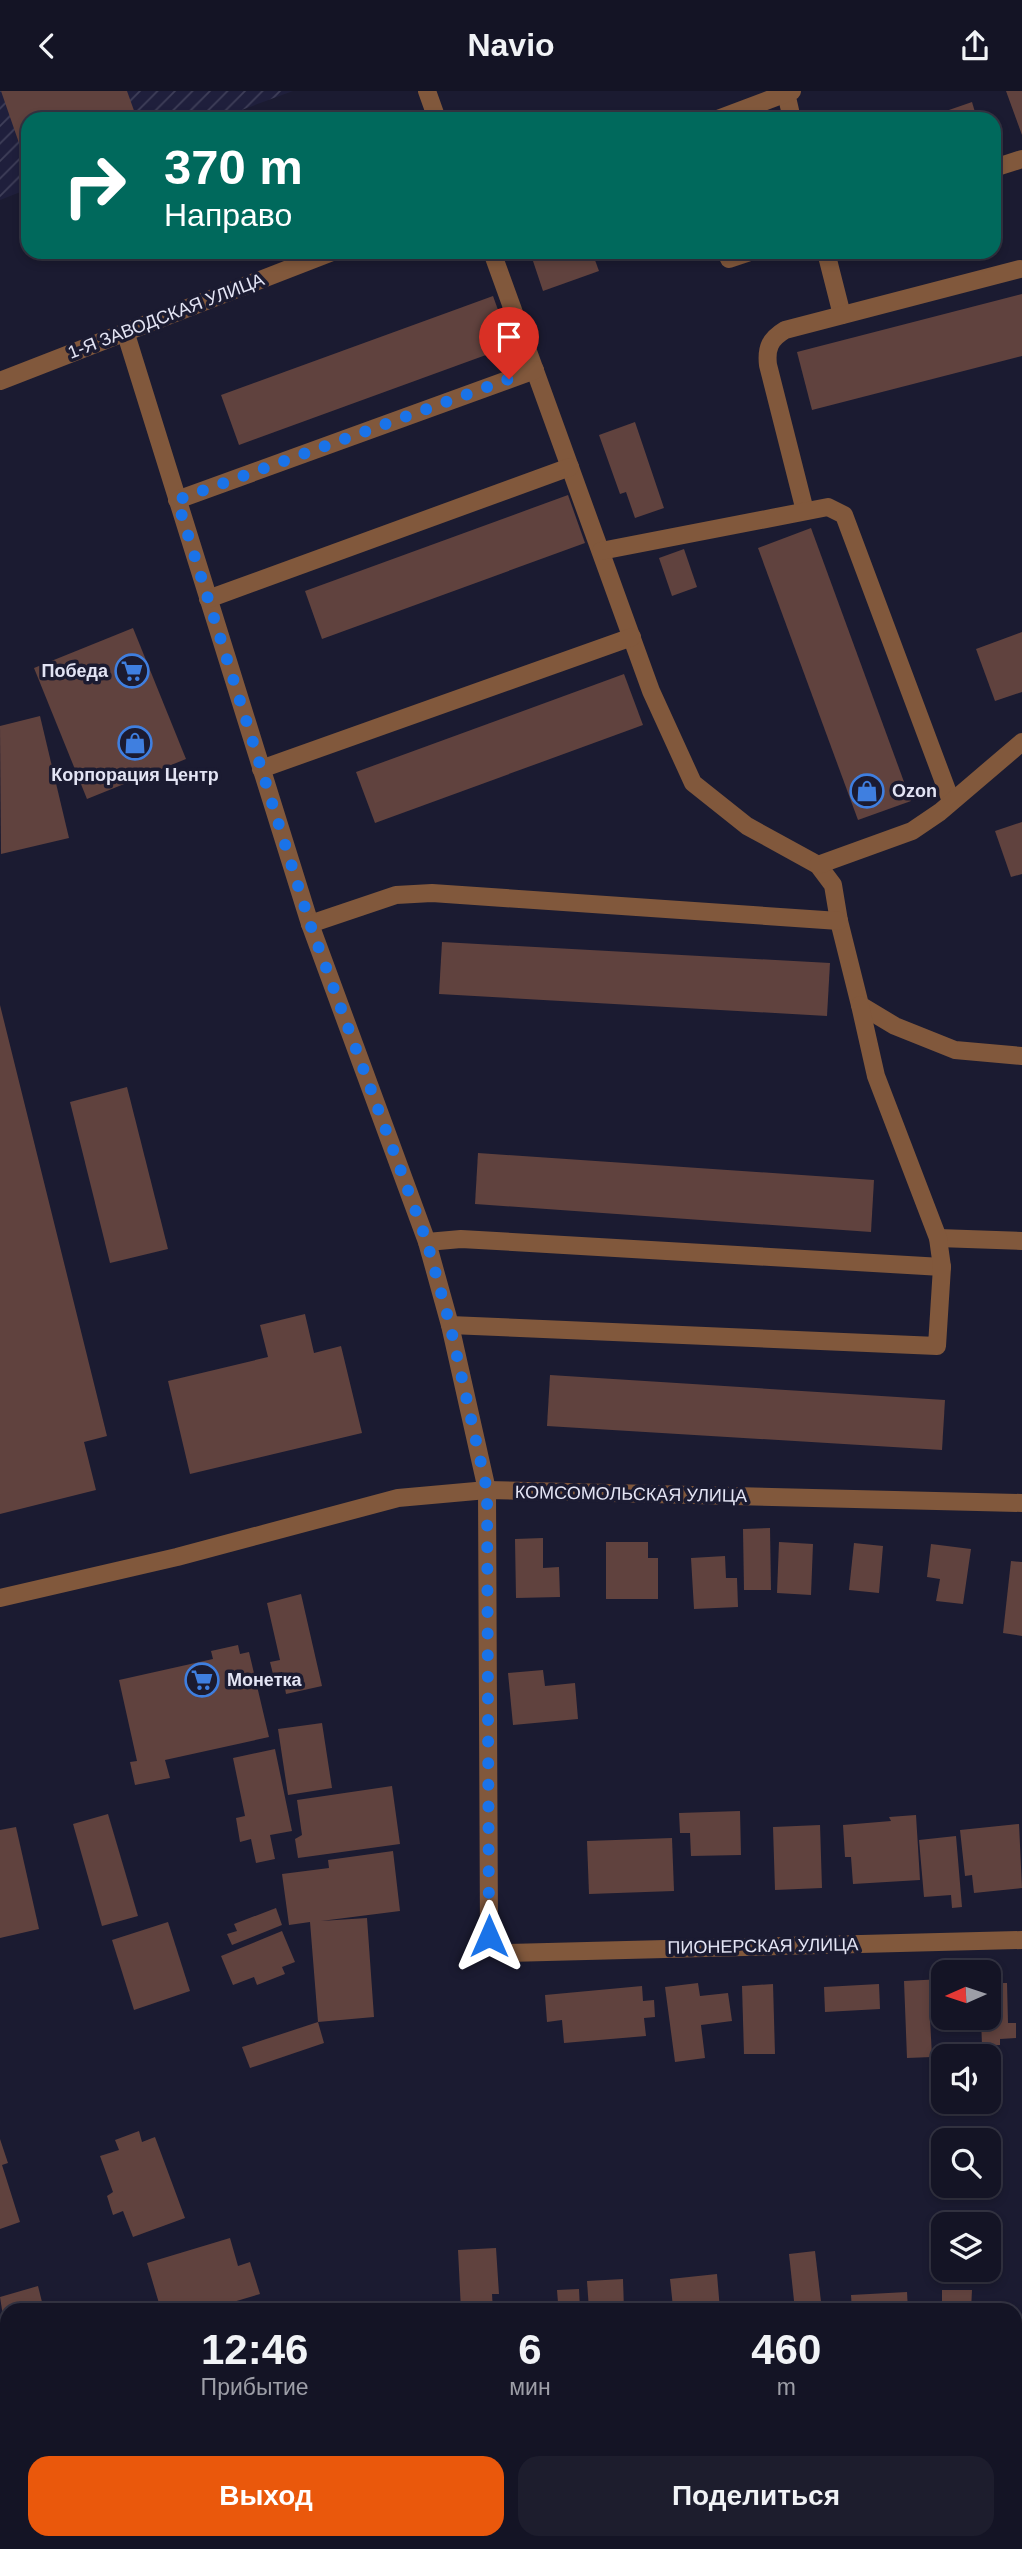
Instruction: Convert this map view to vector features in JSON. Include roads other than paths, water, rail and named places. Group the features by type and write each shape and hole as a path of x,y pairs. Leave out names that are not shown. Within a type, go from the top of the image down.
{"street":[{"path":"427,91 434,112"},
{"path":"736,112 789,92 791,112"},
{"path":"1001,166 1022,159"},
{"name":"1-Я ЗАВОДСКАЯ УЛИЦА","path":"0,380 313,259"},
{"path":"450,1325 937,1346 942,1267 938,1238 876,1076 839,921 834,885 818,865 747,826 693,783 651,691 495,259"},
{"path":"828,259 842,315"},
{"path":"805,511 767,355 775,336 785,330 1020,269"},
{"path":"125,331 310,924 427,1242 450,1325 487,1490"},
{"path":"177,500 535,370"},
{"path":"208,599 570,467"},
{"path":"600,551 828,507 844,515 951,801"},
{"path":"261,769 632,637"},
{"path":"818,865 895,840 928,821 1022,742"},
{"path":"310,924 396,895 432,893 839,921"},
{"path":"860,1005 895,1025 955,1050 1020,1057"},
{"path":"938,1238 1022,1241"},
{"path":"427,1242 461,1239 942,1267"},
{"name":"КОМСОМОЛЬСКАЯ УЛИЦА","path":"0,1598 177,1557 398,1498 487,1490 1022,1503"},
{"name":"ПИОНЕРСКАЯ УЛИЦА","path":"487,1490 489,1936 504,1953 1022,1940"}],"place":[{"name":"Победа","path":"132,671"},
{"name":"Корпорация Центр","path":"135,743"},
{"name":"Ozon","path":"867,791"},
{"name":"Монетка","path":"202,1680"}]}
